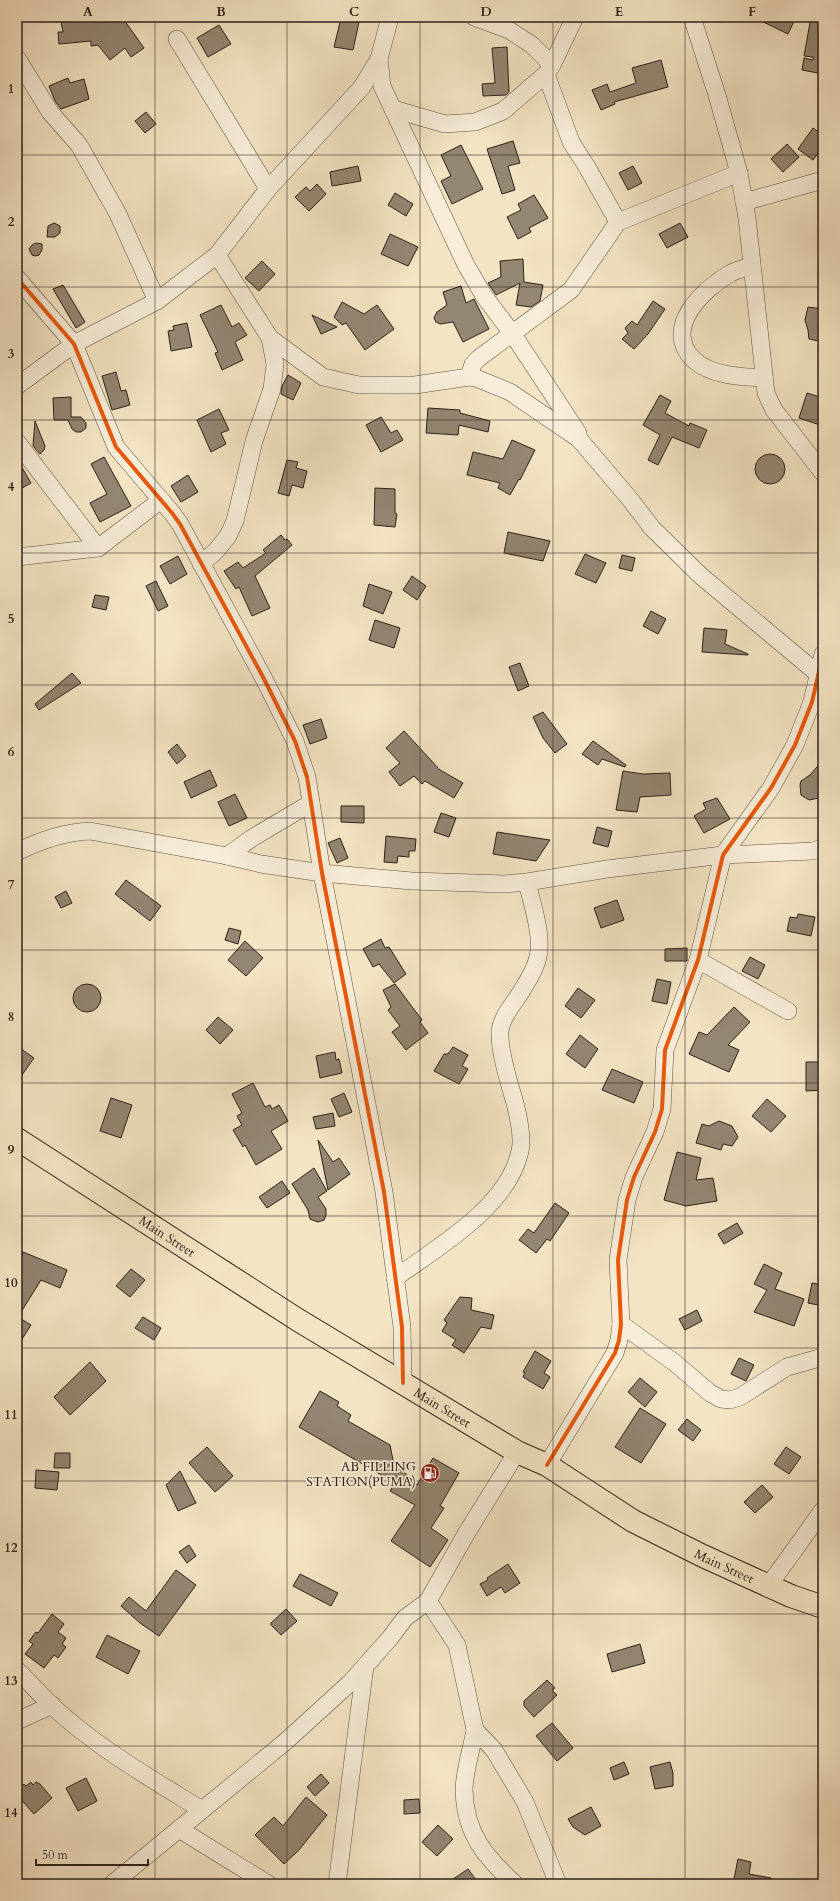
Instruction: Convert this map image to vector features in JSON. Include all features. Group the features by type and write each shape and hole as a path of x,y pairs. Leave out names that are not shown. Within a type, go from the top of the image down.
{"highway":[{"name":"Main Street","path":"17,1139 298,1320 517,1452 547,1465 633,1521 703,1556 791,1596 823,1607"}],"street":[{"path":"17,386 74,344 157,301 217,255 268,189 362,87 379,59 390,17"},
{"path":"474,17 509,30 532,45 549,69 571,142 618,222"},
{"path":"393,109 445,124 475,122 503,111 549,69 575,17"},
{"path":"692,17 717,94 739,173 752,266 766,393 774,410 823,473"},
{"path":"177,39 268,189"},
{"path":"17,58 50,112 80,145 118,214 157,301"},
{"path":"379,59 382,86 466,265 484,296 512,333 588,448 657,534 701,576 820,676"},
{"path":"469,377 473,364 480,358 571,290 618,222 739,173"},
{"path":"744,202 823,180"},
{"path":"217,255 270,338 323,377 359,385 415,386 469,377 476,378 515,395 565,428 588,448"},
{"path":"752,266 732,273 714,285 696,303 684,318 681,334 685,348 694,360 712,371 739,377 764,378"},
{"path":"17,278 74,344 116,447 180,524 295,741 307,776 310,803 317,832 322,873 383,1184 394,1278 402,1326 403,1383"},
{"path":"201,564 216,551 228,536 235,522 254,441 272,389 275,364 270,338"},
{"path":"17,442 98,548"},
{"path":"17,557 98,548 161,500"},
{"path":"547,1465 615,1353 619,1340 621,1324 618,1260 627,1200 634,1177 659,1121 662,1109 665,1050 698,960 723,855 771,788 795,745 812,702 820,676 823,654"},
{"path":"227,856 252,838 310,803"},
{"path":"17,852 48,838 71,831 90,831 227,856 261,864 322,873 412,881 504,884 527,882 608,868 723,855 813,851 823,848"},
{"path":"394,1278 466,1226 498,1195 517,1162 521,1150 518,1116 503,1058 500,1027 508,1011 524,987 538,957 539,939 527,882"},
{"path":"698,960 788,1011"},
{"path":"621,1324 675,1362 710,1393 721,1399 730,1400 740,1396 788,1367 823,1357"},
{"path":"112,1884 285,1742 351,1682 390,1638 405,1618 428,1601 466,1534 517,1452"},
{"path":"769,1585 823,1510"},
{"path":"428,1601 457,1645 475,1730 464,1789 470,1828 483,1850 515,1884"},
{"path":"337,1884 366,1666"},
{"path":"17,1670 52,1705 115,1754 202,1810"},
{"path":"17,1721 52,1705"},
{"path":"475,1730 494,1750 525,1802 558,1884"},
{"path":"179,1829 268,1884"}],"building":[{"path":"60,17 122,17 144,48 131,57 125,48 110,60 98,45 91,46 91,41 59,44 58,32 63,32"},
{"path":"753,17 796,17 788,34"},
{"path":"811,17 823,17 818,37 823,38 823,74 802,70 804,58 813,60 813,57 804,56"},
{"path":"341,18 359,22 353,50 334,47"},
{"path":"219,25 231,44 208,57 197,38"},
{"path":"507,47 509,92 506,95 483,96 482,84 495,83 492,48"},
{"path":"661,60 668,87 614,102 615,104 601,110 592,90 607,84 610,92 636,83 632,68"},
{"path":"68,78 70,83 84,79 89,99 61,109 55,101 49,86"},
{"path":"146,112 156,124 145,133 135,121"},
{"path":"813,128 823,135 823,147 813,160 798,149"},
{"path":"513,141 520,163 508,166 515,190 502,194 487,149"},
{"path":"787,144 799,157 783,172 771,159"},
{"path":"461,145 483,189 452,204 441,181 451,176 441,155"},
{"path":"358,166 361,181 332,186 330,172"},
{"path":"633,166 642,183 628,190 619,173"},
{"path":"317,184 326,194 309,211 295,197 306,187 310,191"},
{"path":"395,193 413,204 406,216 388,205"},
{"path":"534,195 548,218 529,228 531,232 518,239 507,217 521,210 518,204"},
{"path":"54,223 60,226 60,233 55,237 47,237 48,226"},
{"path":"680,223 688,237 667,248 659,234"},
{"path":"390,234 418,247 408,266 381,254"},
{"path":"36,243 42,244 42,250 39,255 35,256 32,255 29,249"},
{"path":"523,259 524,282 543,285 540,301 531,307 516,305 520,283 496,295 488,283 501,277 500,261"},
{"path":"262,261 275,274 259,291 245,278"},
{"path":"63,285 85,322 76,328 53,289"},
{"path":"461,286 466,303 474,299 489,329 463,342 453,322 440,324 436,322 434,318 437,312 447,305 443,292"},
{"path":"653,301 665,309 648,334 634,349 622,339 628,333 625,328 632,321 637,325"},
{"path":"342,302 364,314 377,305 394,329 365,350 346,323 342,325 334,317"},
{"path":"221,305 232,327 239,323 247,335 235,342 243,360 222,370 215,353 218,352 200,315"},
{"path":"808,307 823,309 823,342 809,339 805,320"},
{"path":"312,315 337,327 321,334"},
{"path":"187,323 192,347 171,351 168,331 174,330 173,326"},
{"path":"116,372 121,391 126,390 130,405 112,410 102,376"},
{"path":"288,375 301,383 293,400 281,394 282,386"},
{"path":"807,393 823,398 823,426 799,418"},
{"path":"660,395 671,401 665,413 689,426 690,423 707,430 699,448 672,437 658,465 648,460 660,435 643,425"},
{"path":"71,397 71,417 81,417 86,423 86,428 81,432 76,432 72,429 68,420 54,420 53,398"},
{"path":"428,408 460,410 460,413 490,421 488,432 459,425 458,435 426,433"},
{"path":"219,409 229,430 221,433 226,444 211,452 197,420"},
{"path":"381,417 391,433 397,430 403,440 381,452 366,425"},
{"path":"35,421 45,446 44,450 40,454 33,446"},
{"path":"512,440 535,450 520,480 519,479 510,495 498,488 500,483 467,475 473,452 503,459"},
{"path":"770,454 781,458 785,469 781,480 770,484 759,480 755,469 759,458"},
{"path":"104,457 131,506 100,522 90,503 107,494 91,464"},
{"path":"17,459 31,483 17,491"},
{"path":"287,460 298,462 296,468 307,471 303,488 292,485 289,496 278,493"},
{"path":"188,475 198,492 181,502 171,486"},
{"path":"375,488 395,489 395,513 397,514 395,527 374,525"},
{"path":"508,532 550,541 543,561 504,553"},
{"path":"281,535 292,545 255,576 270,608 252,616 239,587 236,589 224,571 238,562 243,568 266,553 263,550"},
{"path":"585,554 606,563 596,583 575,574"},
{"path":"622,555 635,558 632,571 619,568"},
{"path":"178,556 187,574 170,584 160,566"},
{"path":"412,576 426,586 417,600 403,590"},
{"path":"156,581 168,606 158,611 146,586"},
{"path":"369,584 392,592 383,614 363,606"},
{"path":"95,595 109,597 106,610 92,607"},
{"path":"651,611 666,619 658,634 643,626"},
{"path":"375,620 400,628 394,648 369,640"},
{"path":"704,628 727,630 725,644 748,655 702,652"},
{"path":"520,663 529,686 518,691 509,667"},
{"path":"72,673 81,683 39,710 35,704"},
{"path":"543,712 567,744 555,753 543,738 533,717"},
{"path":"321,719 327,738 310,744 303,725"},
{"path":"404,731 440,770 463,783 454,798 425,781 422,784 414,776 400,786 389,772 400,763 386,748"},
{"path":"593,741 626,765 625,767 602,759 598,765 582,754"},
{"path":"177,744 186,756 177,764 168,752"},
{"path":"823,760 823,794 819,798 809,800 801,795 801,781 810,775"},
{"path":"210,770 217,786 191,798 184,782"},
{"path":"623,771 643,774 670,773 671,795 640,797 637,812 616,810"},
{"path":"235,794 247,818 229,826 218,802"},
{"path":"717,798 730,819 704,833 694,816 706,809 703,803"},
{"path":"341,806 364,806 364,823 341,822"},
{"path":"441,813 456,818 449,837 434,832"},
{"path":"597,827 612,831 608,847 593,843"},
{"path":"497,832 550,840 536,861 493,854"},
{"path":"386,836 416,839 415,851 409,851 409,857 398,856 397,863 384,862"},
{"path":"340,838 348,858 337,863 328,843"},
{"path":"126,880 161,906 150,921 115,894"},
{"path":"66,891 72,903 61,908 55,897"},
{"path":"617,900 624,920 601,928 594,908"},
{"path":"798,914 815,917 811,936 787,931 790,917 797,918"},
{"path":"229,928 241,931 238,944 225,940"},
{"path":"381,939 385,948 389,947 406,974 394,983 379,964 373,967 363,949"},
{"path":"245,941 263,958 246,976 228,960"},
{"path":"687,948 687,961 665,961 665,949"},
{"path":"750,957 765,965 758,979 742,971"},
{"path":"657,979 671,982 667,1004 652,1001"},
{"path":"87,984 97,988 101,998 97,1008 87,1012 77,1008 73,998 77,988"},
{"path":"395,984 422,1020 420,1022 428,1033 406,1050 392,1032 400,1026 388,1010 391,1007 383,990"},
{"path":"578,988 595,1000 581,1018 565,1006"},
{"path":"734,1007 750,1022 728,1045 739,1050 729,1072 689,1054 699,1032 707,1035"},
{"path":"218,1017 233,1030 220,1044 206,1030"},
{"path":"580,1035 598,1049 585,1068 566,1054"},
{"path":"17,1046 34,1058 17,1082"},
{"path":"453,1047 468,1055 462,1066 468,1069 459,1084 434,1071 444,1054 448,1054"},
{"path":"335,1052 336,1060 339,1059 342,1073 320,1078 316,1056"},
{"path":"806,1062 823,1062 823,1090 806,1091"},
{"path":"612,1069 643,1082 634,1103 602,1090"},
{"path":"253,1083 265,1107 270,1105 272,1109 279,1105 288,1121 271,1131 282,1149 256,1165 245,1145 243,1147 233,1130 242,1125 237,1116 242,1113 232,1094"},
{"path":"344,1093 352,1112 339,1117 331,1099"},
{"path":"111,1098 132,1105 121,1138 100,1131"},
{"path":"767,1099 786,1116 771,1132 752,1116"},
{"path":"333,1113 335,1126 316,1129 313,1117"},
{"path":"719,1121 732,1126 738,1137 732,1146 723,1144 721,1150 696,1143 702,1124 709,1126"},
{"path":"318,1140 333,1162 339,1158 350,1174 328,1190"},
{"path":"677,1152 701,1158 696,1180 713,1178 717,1201 686,1206 664,1200"},
{"path":"314,1168 327,1191 318,1197 326,1209 326,1215 324,1220 318,1222 310,1219 308,1210 292,1184"},
{"path":"282,1181 290,1193 267,1208 259,1197"},
{"path":"555,1203 569,1213 550,1241 547,1239 536,1253 519,1240 528,1229 534,1233"},
{"path":"737,1223 743,1233 724,1244 718,1234"},
{"path":"23,1252 67,1270 60,1288 41,1280 18,1317 31,1325 17,1347 17,1263 20,1263"},
{"path":"764,1264 782,1273 775,1289 804,1299 794,1326 754,1312 767,1290 754,1284"},
{"path":"131,1269 145,1280 130,1297 116,1286"},
{"path":"812,1283 823,1285 823,1306 808,1303"},
{"path":"460,1297 472,1298 471,1310 494,1315 491,1329 481,1327 464,1353 452,1345 456,1340 442,1331 447,1323 444,1320"},
{"path":"697,1310 702,1321 685,1330 679,1319"},
{"path":"143,1317 161,1328 154,1340 135,1328"},
{"path":"535,1351 551,1361 544,1373 550,1377 543,1389 523,1377 525,1373 523,1372"},
{"path":"739,1358 754,1365 746,1381 731,1374"},
{"path":"90,1362 106,1381 70,1415 54,1397"},
{"path":"640,1378 657,1392 645,1407 628,1392"},
{"path":"320,1391 339,1402 337,1406 351,1415 348,1421 390,1445 393,1460 398,1463 401,1469 417,1485 433,1458 459,1473 440,1506 444,1508 431,1528 448,1540 430,1567 391,1541 415,1505 390,1491 395,1483 299,1427"},
{"path":"640,1408 666,1424 641,1463 615,1447"},
{"path":"687,1419 701,1430 693,1441 678,1430"},
{"path":"207,1447 233,1476 215,1492 189,1463"},
{"path":"786,1447 801,1457 789,1474 774,1464"},
{"path":"55,1453 70,1453 70,1468 54,1468"},
{"path":"36,1470 59,1472 57,1490 35,1488"},
{"path":"180,1471 196,1503 178,1511 166,1485"},
{"path":"762,1485 773,1497 755,1513 744,1502"},
{"path":"189,1545 196,1556 187,1563 179,1552"},
{"path":"508,1564 520,1583 505,1593 501,1587 487,1596 480,1584 488,1580 487,1578"},
{"path":"176,1570 196,1585 159,1636 140,1623 121,1606 129,1597 146,1611"},
{"path":"300,1574 338,1593 331,1606 293,1586"},
{"path":"286,1609 297,1621 281,1635 270,1624"},
{"path":"52,1614 64,1624 58,1632 66,1638 62,1644 66,1647 58,1658 54,1655 44,1668 25,1654 33,1644 29,1641 36,1632 38,1633"},
{"path":"107,1635 140,1651 128,1674 96,1657"},
{"path":"640,1644 645,1663 612,1672 607,1654"},
{"path":"547,1680 555,1688 552,1690 557,1695 534,1717 524,1706 524,1701"},
{"path":"552,1723 573,1748 557,1761 536,1736"},
{"path":"624,1762 629,1774 614,1780 610,1768"},
{"path":"670,1762 673,1773 673,1786 655,1789 650,1767"},
{"path":"321,1774 329,1783 315,1796 307,1787"},
{"path":"86,1778 97,1801 78,1811 66,1788"},
{"path":"31,1782 33,1785 36,1782 40,1784 52,1798 34,1814 17,1795 17,1791 24,1784 26,1786"},
{"path":"306,1797 327,1815 299,1850 284,1864 255,1835 274,1817 283,1826"},
{"path":"419,1799 420,1813 404,1814 404,1800"},
{"path":"591,1807 601,1826 585,1835 573,1827 568,1819"},
{"path":"438,1825 453,1839 437,1856 422,1842"},
{"path":"738,1859 751,1862 749,1874 771,1878 771,1884 733,1884"},
{"path":"468,1869 479,1884 446,1884"}],"cycle path":[{"path":"17,278 74,344 116,447 180,524 263,677 295,741 307,777 322,873 384,1192 402,1327 403,1383"},
{"path":"547,1465 615,1353 619,1340 621,1324 618,1260 627,1200 634,1177 655,1132 662,1109 665,1050 698,960 723,855 771,788 795,745 812,702 823,654"}],"place":[{"name":"AB FILLING STATION(PUMA)","path":"430,1473"}]}
